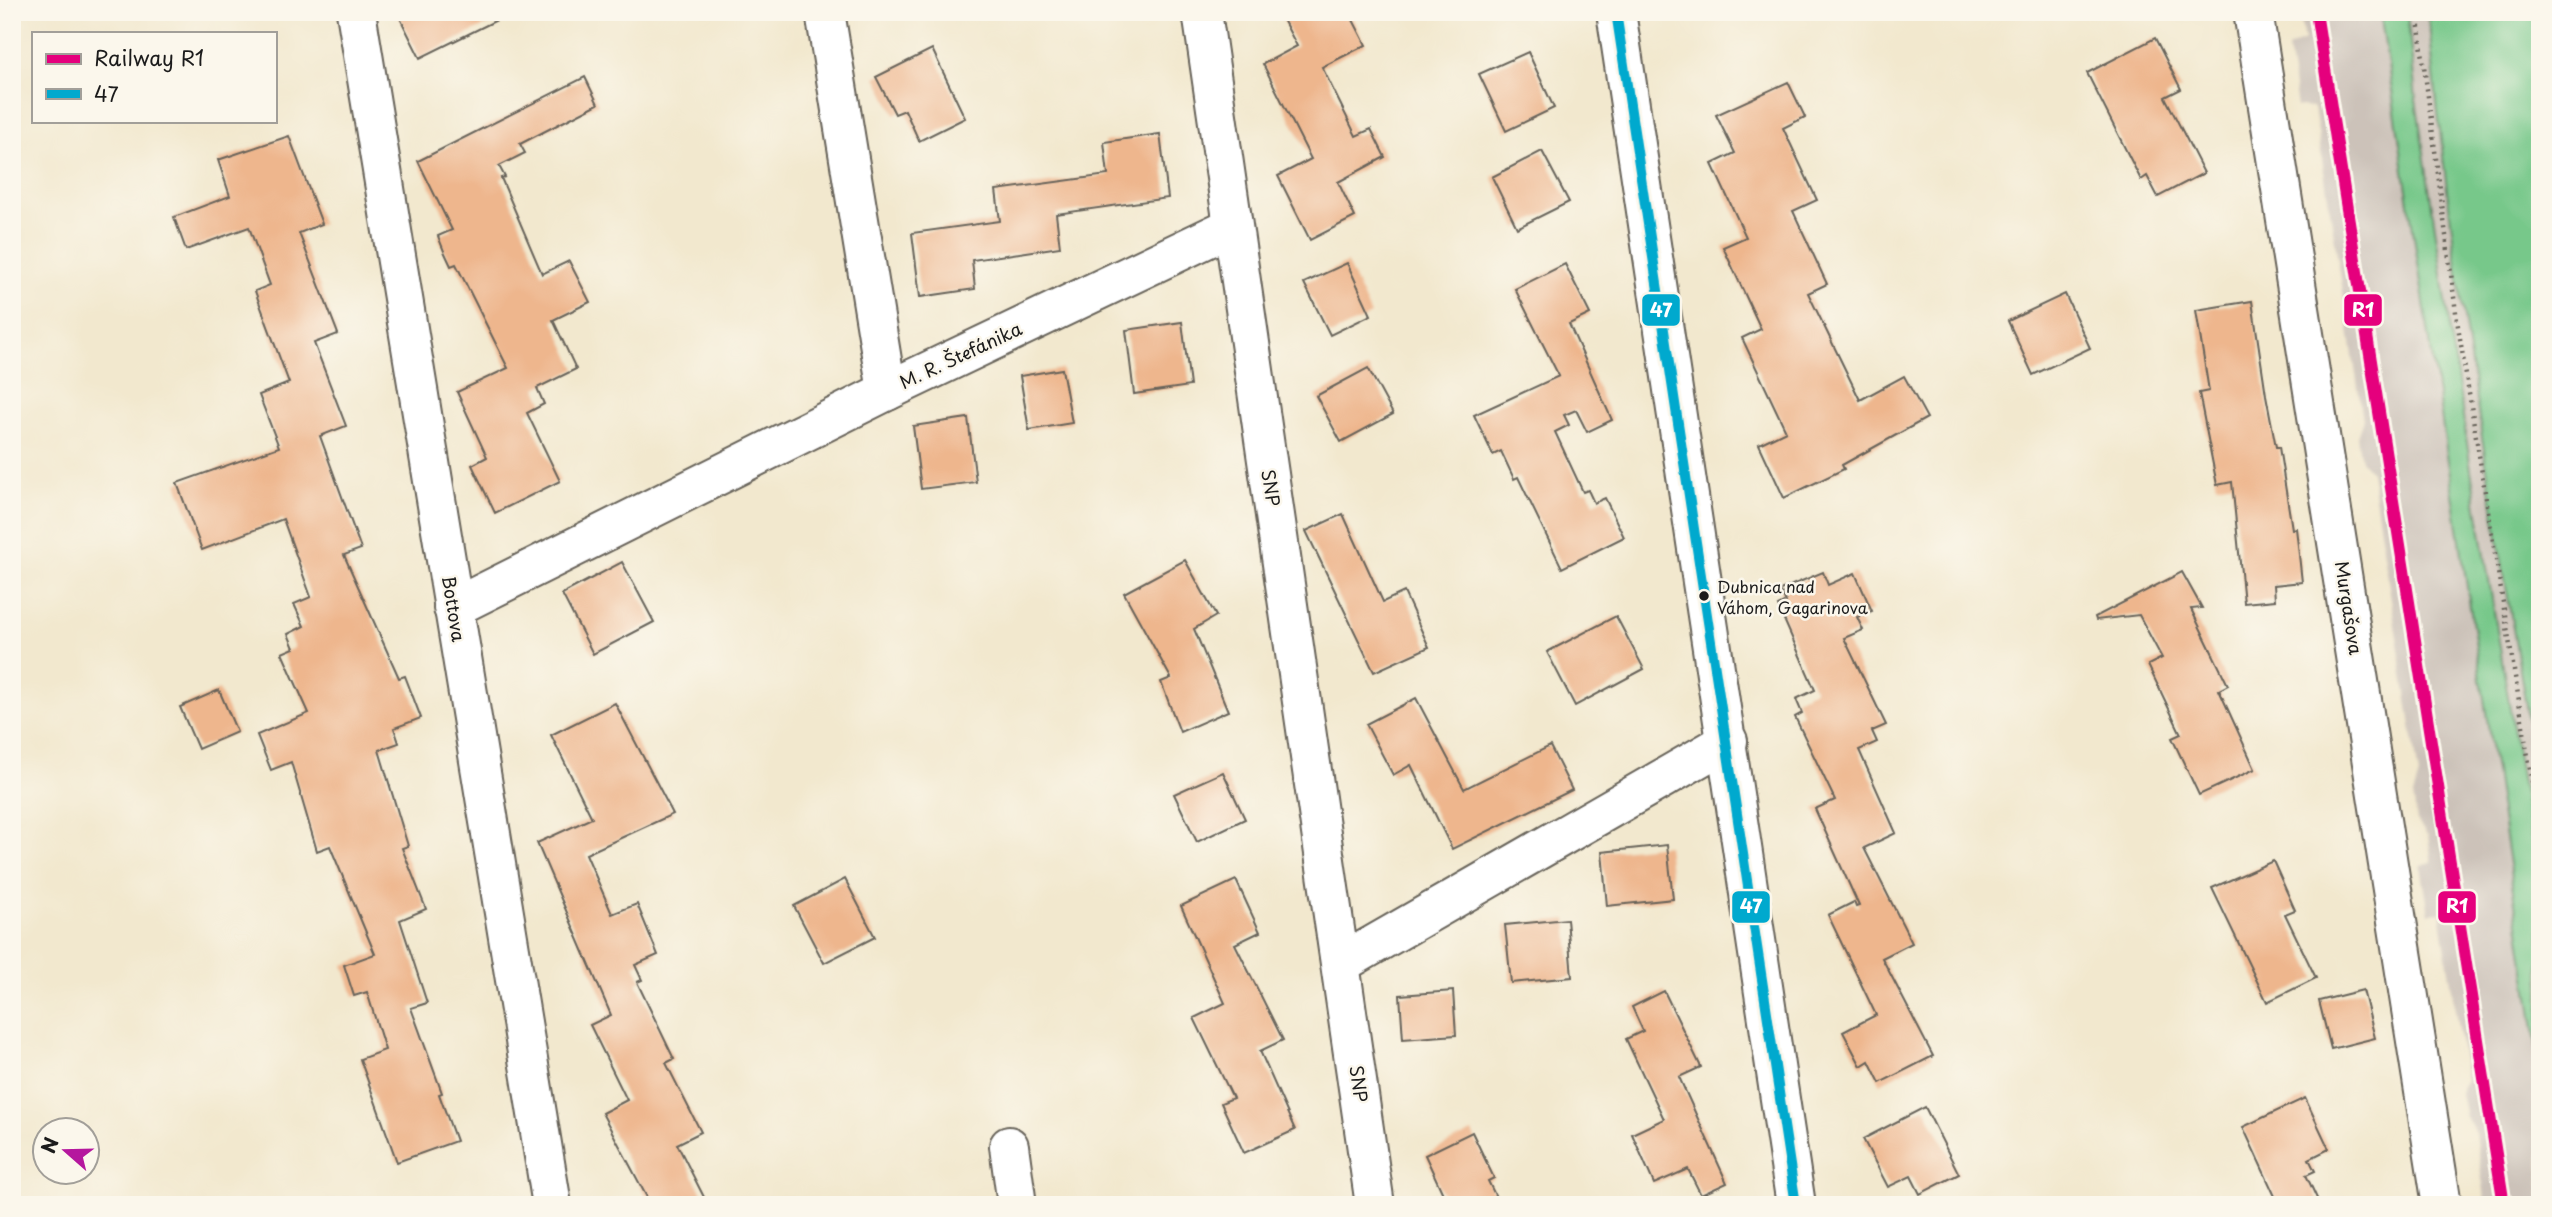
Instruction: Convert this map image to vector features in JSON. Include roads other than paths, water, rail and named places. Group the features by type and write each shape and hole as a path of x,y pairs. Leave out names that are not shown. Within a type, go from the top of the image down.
{"street":[{"name":"Bottova","path":"356,12 552,1205"},
{"name":"M. R. Štefánika","path":"825,12 887,391 1231,227"},
{"name":"SNP","path":"1202,12 1231,227 1342,963 1375,1205"},
{"path":"1616,12 1796,1205"},
{"name":"Murgašova","path":"2253,12 2442,1205"},
{"path":"453,608 887,391"},
{"path":"1342,963 1728,741"},
{"path":"1009,1146 1017,1205"}],"rail line":[{"name":"R1","path":"2316,12 2504,1205"}],"place":[{"name":"Dubnica nad Váhom, Gagarinova","path":"1704,596"}]}
